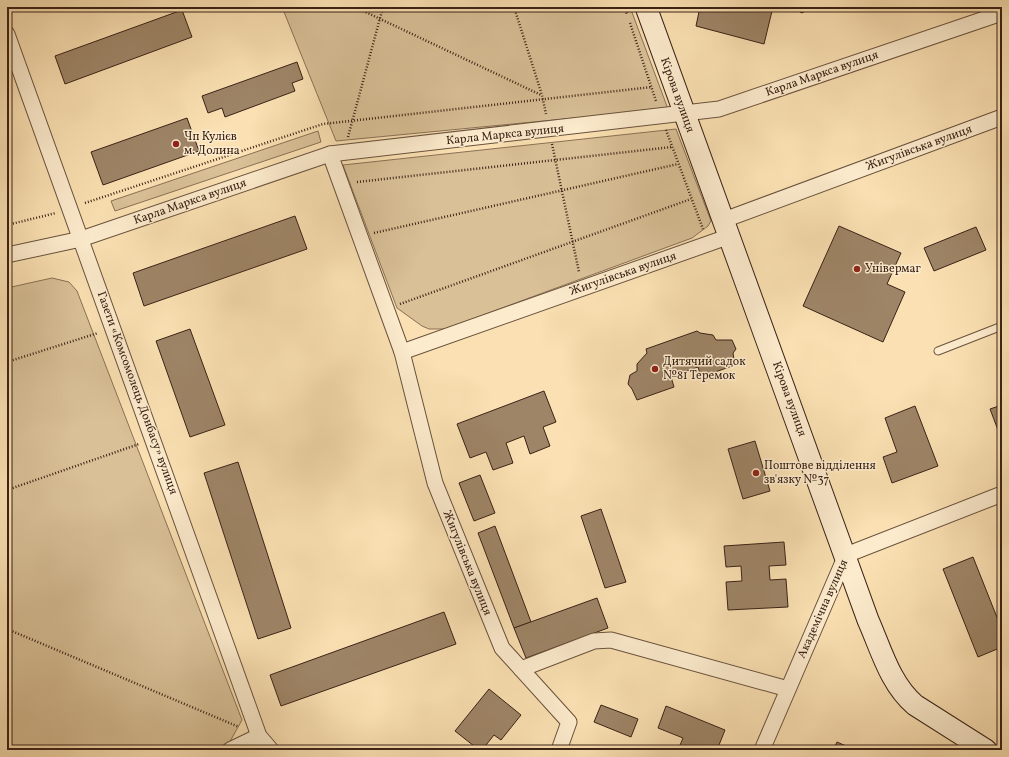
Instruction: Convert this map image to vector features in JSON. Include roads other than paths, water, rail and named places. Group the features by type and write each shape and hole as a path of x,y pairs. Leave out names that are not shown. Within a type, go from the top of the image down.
{"main road":[{"name":"Кірова вулиця","path":"646,7 684,115 727,228 846,555 868,620 896,685 905,697 915,705 986,750"}],"street":[{"name":"Карла Маркса вулиця","path":"7,255 81,239 330,154 684,115 719,109 1002,13"},
{"name":"Газети «Комсомолець Донбасу» вулиця","path":"7,34 259,736 272,750"},
{"name":"Жигулівська вулиця","path":"402,352 582,288 727,228 1002,118"},
{"name":"Жигулівська вулиця","path":"330,154 402,352 435,483 502,648 569,722 559,750"},
{"name":"Академічна вулиця","path":"762,750 846,555 1002,494"},
{"path":"521,669 594,641 611,640 788,689"},
{"path":"230,750 259,736"}],"lane":[{"path":"938,351 1002,326"}],"place":[{"name":"Чп Кулієв м. Долина","path":"176,144"},
{"name":"Універмаг","path":"857,269"},
{"name":"Дитячий садок №81 Теремок","path":"655,369"},
{"name":"Поштове відділення зв'язку №37","path":"756,473"}]}
